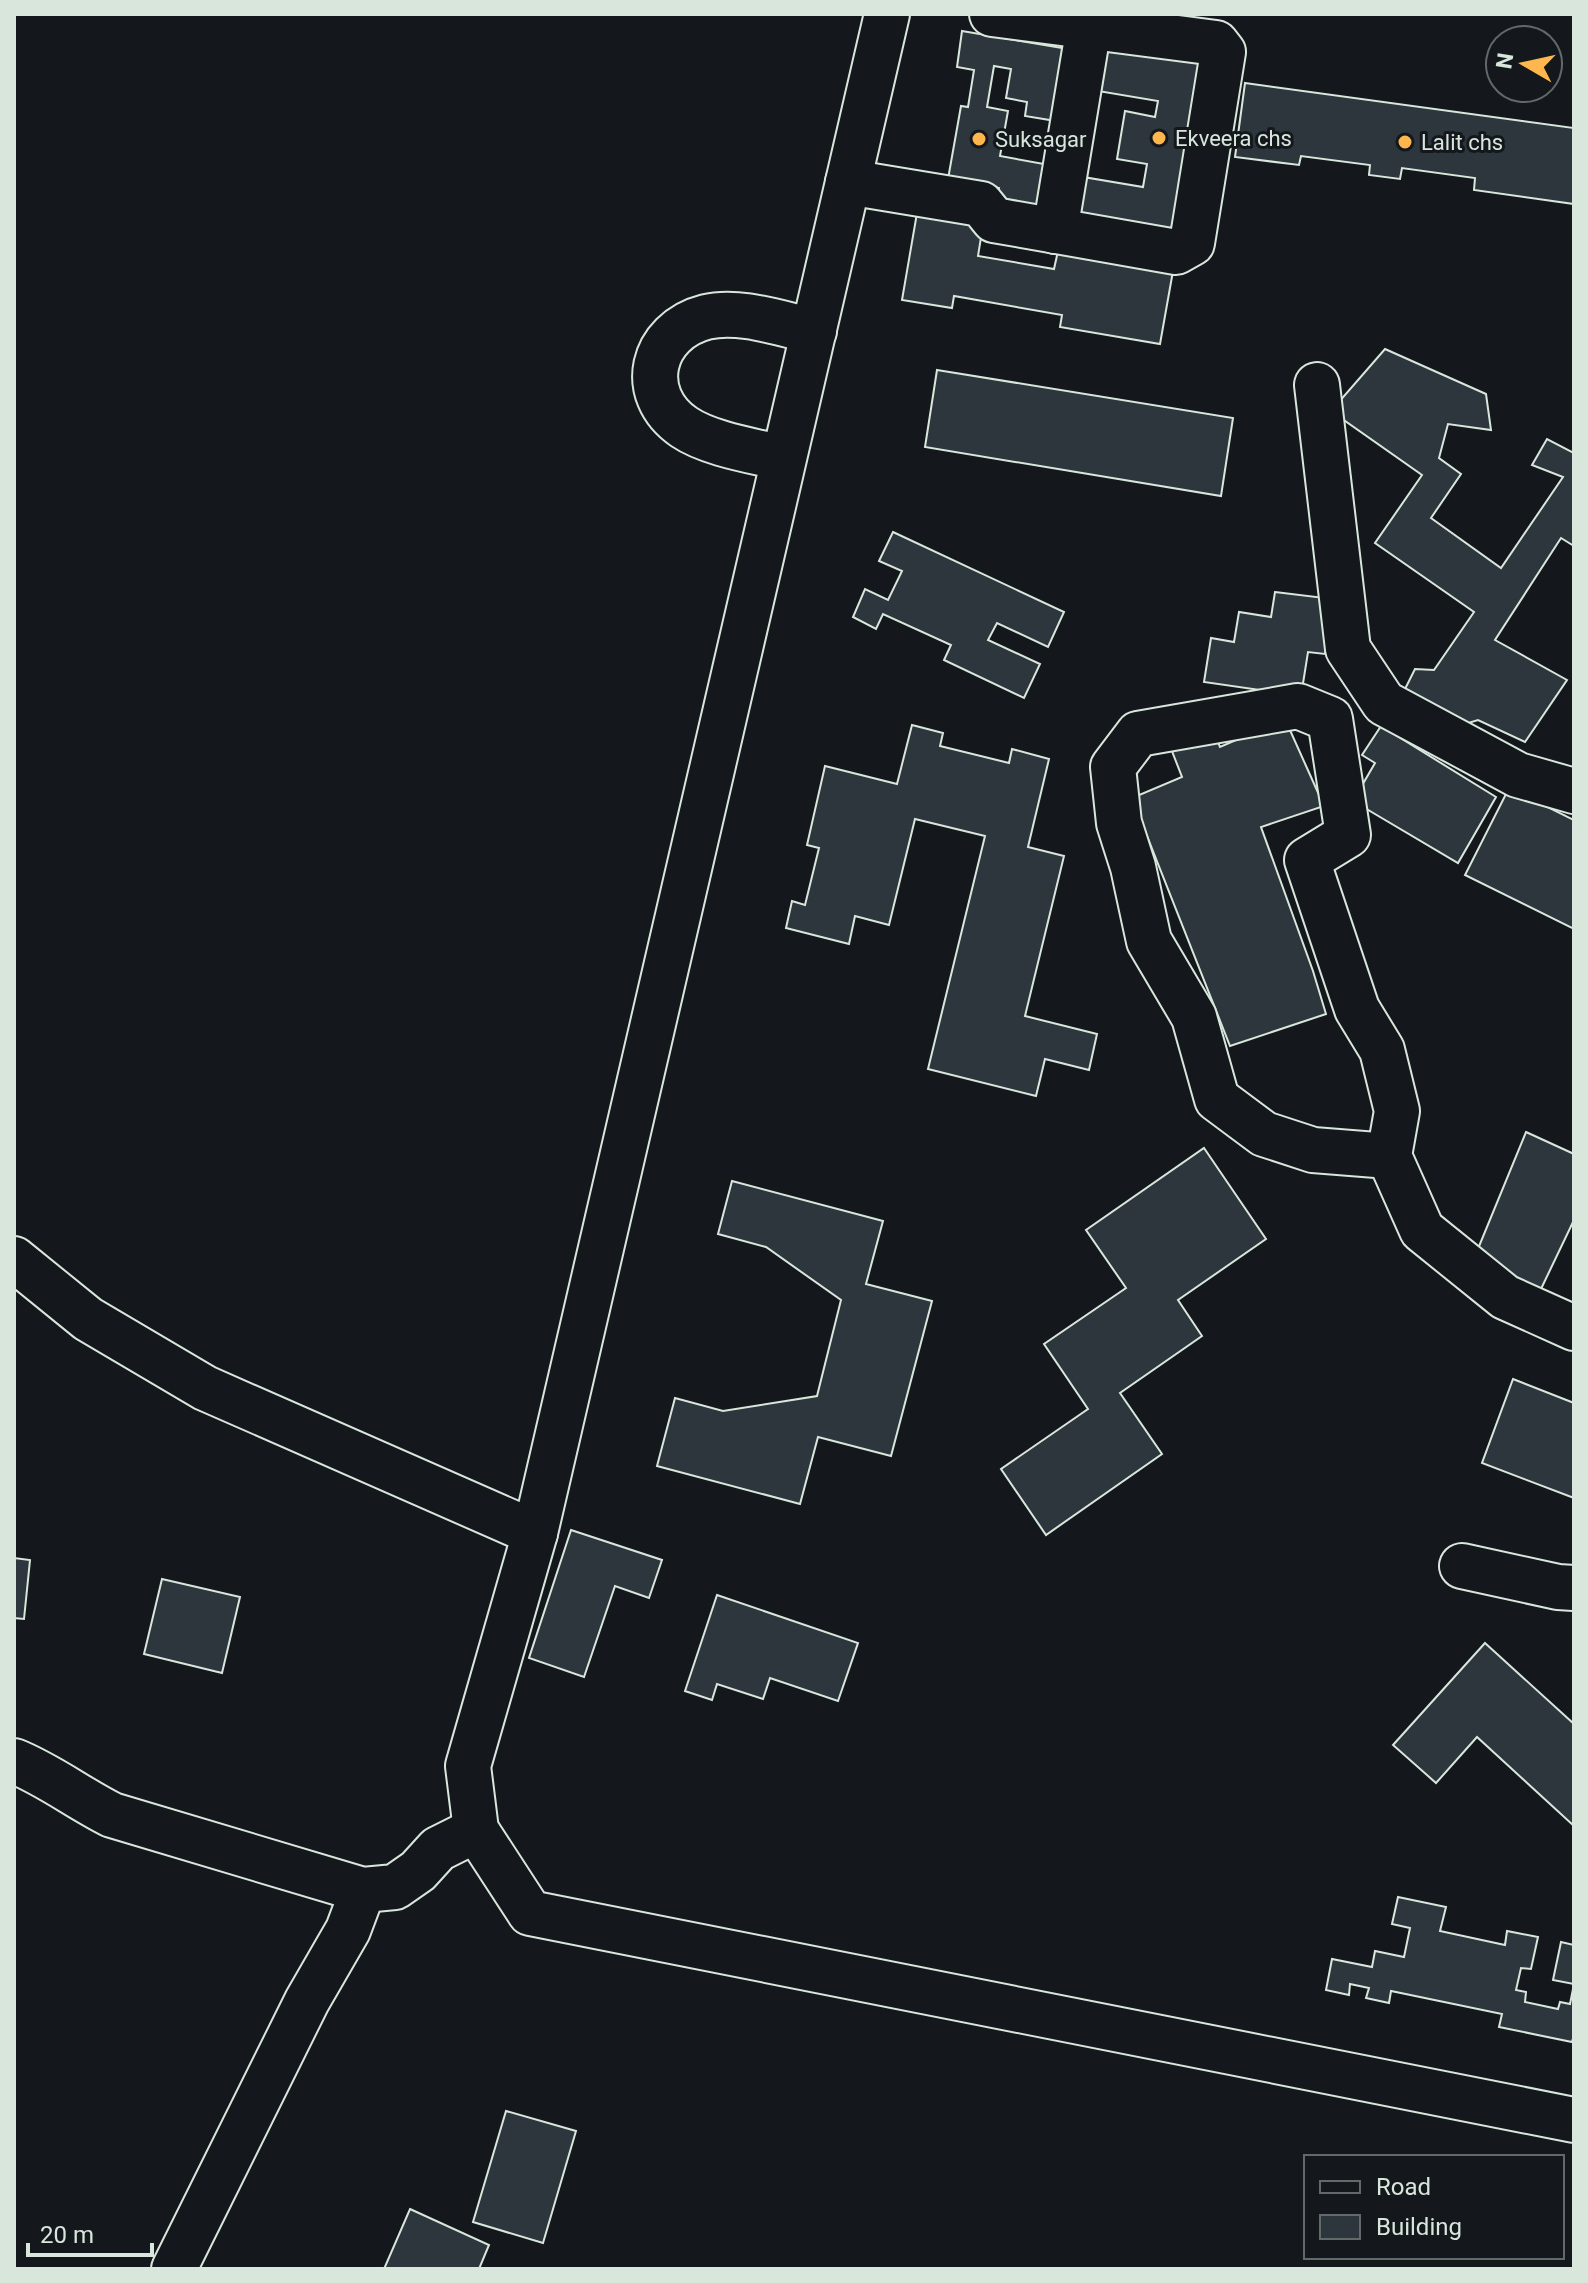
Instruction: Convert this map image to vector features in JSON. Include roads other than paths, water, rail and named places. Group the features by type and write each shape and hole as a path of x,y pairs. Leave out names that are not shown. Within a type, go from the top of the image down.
{"street":[{"path":"887,14 535,1533 468,1766 476,1830 530,1913 1574,2120"},
{"path":"848,182 981,204 994,220 1055,231 1176,252 1192,243 1223,52 1216,43 1090,20 992,14"},
{"path":"1055,231 1090,20"},
{"path":"783,458 711,439 686,429 664,410 655,389 656,366 664,345 682,326 708,316 744,316 814,331"},
{"path":"1317,385 1348,649 1384,703 1518,775 1574,791"},
{"path":"1389,1156 1313,1150 1264,1134 1217,1099 1194,1017 1149,941 1133,867 1119,823 1113,767 1138,734 1298,706 1330,719 1348,835 1307,860 1357,1009 1382,1050 1397,1111 1389,1156 1422,1230 1505,1297 1574,1328"},
{"path":"14,1259 88,1319 205,1388 535,1533"},
{"path":"1462,1566 1574,1588"},
{"path":"14,1761 40,1772 87,1803 112,1815 363,1890 395,1887 418,1871 438,1849 476,1830"},
{"path":"174,2269 307,2001 348,1930 363,1890"}],"place":[{"name":"Ekveera chs","path":"1159,138"},
{"name":"Suksagar","path":"979,139"},
{"name":"Lalit chs","path":"1405,142"}]}
